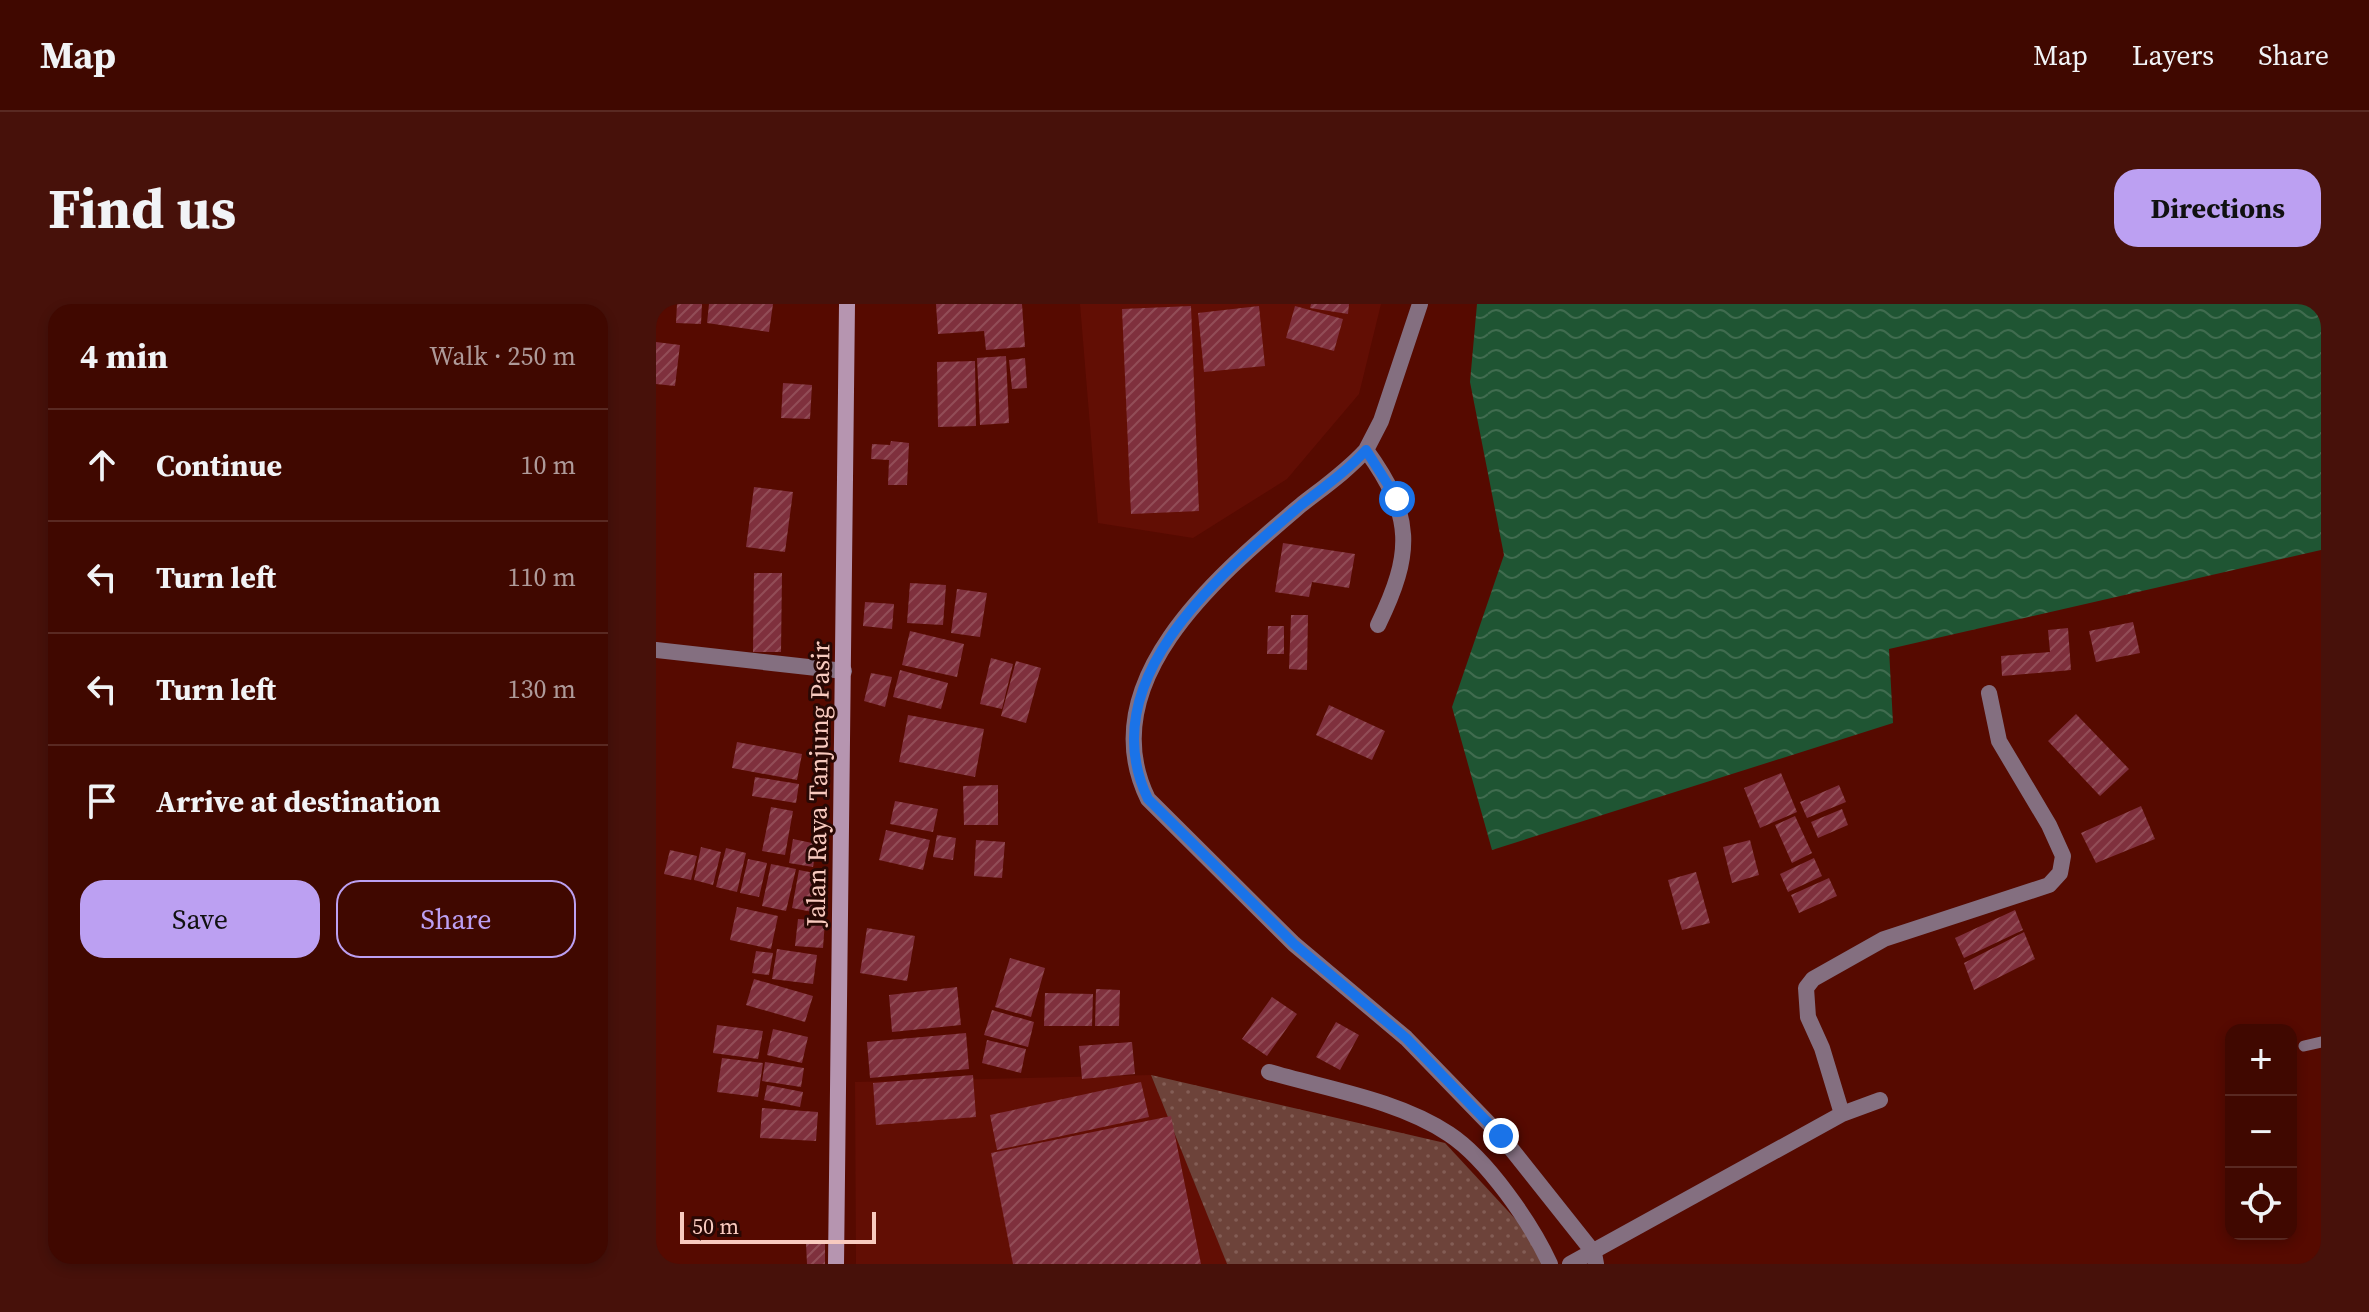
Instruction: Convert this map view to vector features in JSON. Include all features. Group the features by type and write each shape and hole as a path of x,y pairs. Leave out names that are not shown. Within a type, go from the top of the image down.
{"street":[{"name":"Jalan Raya Tanjung Pasir","path":"836,1264 847,304"},
{"path":"1420,304 1381,421 1366,450 1213,584 1147,671 1136,709 1132,745 1137,777 1148,799 1249,900 1294,944 1406,1038 1501,1136 1592,1258"},
{"path":"1366,450 1393,490 1402,526 1404,557 1399,582 1378,625"},
{"path":"656,650 844,671"},
{"path":"1842,1114 1808,1017 1806,988 1813,979 1884,939 2049,885 2060,873 2063,856 2049,825 1999,741 1989,693"},
{"path":"1269,1072 1389,1107 1449,1134 1467,1148 1508,1198 1537,1238 1550,1264"},
{"path":"1570,1264 1592,1258 1842,1114 1880,1100"}],"lane":[{"path":"2304,1046 2321,1042"}],"shaded area":[{"path":"1080,304 1381,304 1359,394 1287,479 1193,538 1098,523"},
{"path":"1151,1075 1227,1264 856,1264 855,1082"},
{"path":"1151,1075 1445,1143 1557,1264 1227,1264"}],"water":[{"path":"1477,304 2321,304 2321,550 1889,649 1893,723 1492,850 1452,707 1504,555 1470,382"}],"building":[{"path":"677,304 702,304 701,324 676,323"},
{"path":"709,304 773,304 769,332 707,323"},
{"path":"936,304 1022,304 1025,347 986,350 984,331 938,334"},
{"path":"1311,304 1349,304 1348,314 1310,308"},
{"path":"1191,306 1199,511 1131,514 1122,309"},
{"path":"1259,306 1265,366 1204,372 1198,313"},
{"path":"1295,306 1343,319 1334,351 1286,338"},
{"path":"656,342 680,345 675,386 656,384"},
{"path":"1006,356 1009,423 980,425 977,358"},
{"path":"1025,358 1027,388 1012,389 1009,360"},
{"path":"975,361 976,426 938,427 937,362"},
{"path":"783,383 812,385 810,419 781,418"},
{"path":"891,441 909,443 907,485 888,485 889,460 871,459 872,444 890,445"},
{"path":"754,487 793,492 785,552 746,547"},
{"path":"1283,543 1355,554 1349,588 1312,582 1309,597 1275,592"},
{"path":"754,573 782,573 781,652 753,652"},
{"path":"910,583 946,585 943,625 907,623"},
{"path":"957,589 987,593 980,637 951,633"},
{"path":"865,602 894,604 892,629 863,626"},
{"path":"1291,615 1308,615 1307,670 1289,669"},
{"path":"2133,622 2140,653 2096,662 2089,631"},
{"path":"1268,626 1284,626 1284,654 1267,654"},
{"path":"2068,628 2071,670 2002,676 2001,656 2050,652 2048,630"},
{"path":"910,631 964,644 957,677 902,665"},
{"path":"991,658 1013,664 1002,709 980,704"},
{"path":"1016,661 1041,668 1026,723 1001,716"},
{"path":"900,670 948,683 941,709 893,697"},
{"path":"871,673 892,677 885,707 864,701"},
{"path":"1329,705 1385,731 1372,760 1316,735"},
{"path":"2076,714 2129,769 2100,796 2048,741"},
{"path":"908,715 984,729 975,777 899,762"},
{"path":"737,742 802,754 797,780 732,768"},
{"path":"1781,773 1797,812 1760,828 1744,788"},
{"path":"755,777 799,784 796,803 752,796"},
{"path":"998,785 998,825 964,825 963,786"},
{"path":"1839,785 1846,802 1807,818 1800,802"},
{"path":"895,801 938,809 933,832 890,824"},
{"path":"2141,806 2155,839 2096,863 2081,833"},
{"path":"771,807 793,811 785,855 762,851"},
{"path":"1842,809 1848,825 1818,838 1811,822"},
{"path":"1795,816 1812,853 1792,863 1775,825"},
{"path":"886,830 930,840 923,870 879,860"},
{"path":"937,835 956,838 953,860 933,857"},
{"path":"793,839 817,844 813,867 789,863"},
{"path":"976,840 1005,842 1002,878 974,876"},
{"path":"1750,840 1759,875 1732,883 1723,847"},
{"path":"701,847 721,852 713,885 694,880"},
{"path":"726,848 746,853 737,892 716,887"},
{"path":"670,850 697,856 691,880 664,874"},
{"path":"1814,858 1822,876 1788,892 1780,874"},
{"path":"748,859 767,863 759,897 740,893"},
{"path":"771,864 796,869 786,911 762,906"},
{"path":"799,870 825,875 818,913 792,908"},
{"path":"1696,872 1710,923 1682,930 1668,880"},
{"path":"1829,878 1837,896 1799,913 1791,895"},
{"path":"737,907 778,916 771,949 730,940"},
{"path":"2015,910 2023,930 1964,958 1955,938"},
{"path":"798,919 825,921 823,948 795,946"},
{"path":"867,928 915,936 907,981 860,973"},
{"path":"2024,932 2035,959 1974,990 1964,963"},
{"path":"777,949 817,955 813,984 772,979"},
{"path":"756,951 773,953 769,975 752,973"},
{"path":"1010,958 1045,968 1031,1017 995,1007"},
{"path":"754,979 813,996 805,1022 746,1005"},
{"path":"957,987 961,1025 892,1032 889,995"},
{"path":"1096,989 1120,990 1119,1026 1095,1026"},
{"path":"1045,993 1093,994 1092,1026 1044,1026"},
{"path":"1272,997 1297,1014 1267,1056 1242,1039"},
{"path":"992,1010 1034,1022 1028,1047 984,1035"},
{"path":"1336,1022 1359,1035 1340,1070 1316,1057"},
{"path":"717,1025 763,1031 758,1059 713,1053"},
{"path":"773,1029 808,1037 802,1063 767,1055"},
{"path":"966,1033 969,1069 870,1078 867,1042"},
{"path":"987,1040 1026,1049 1021,1073 982,1063"},
{"path":"1132,1042 1135,1074 1082,1079 1079,1046"},
{"path":"722,1058 763,1063 758,1097 717,1092"},
{"path":"765,1062 804,1068 801,1087 762,1081"},
{"path":"973,1075 976,1117 876,1125 873,1083"},
{"path":"1141,1082 1149,1117 997,1150 990,1115"},
{"path":"767,1085 803,1092 800,1107 764,1100"},
{"path":"762,1108 818,1112 816,1141 760,1138"},
{"path":"1171,1116 1201,1264 1013,1264 991,1153"},
{"path":"825,1242 825,1264 807,1264 806,1243"}],"route":[{"path":"1397,499 1389,481 1366,450 1349,469 1303,504 1213,584 1147,671 1136,709 1132,745 1137,777 1148,799 1294,944 1406,1038 1501,1136"}]}
